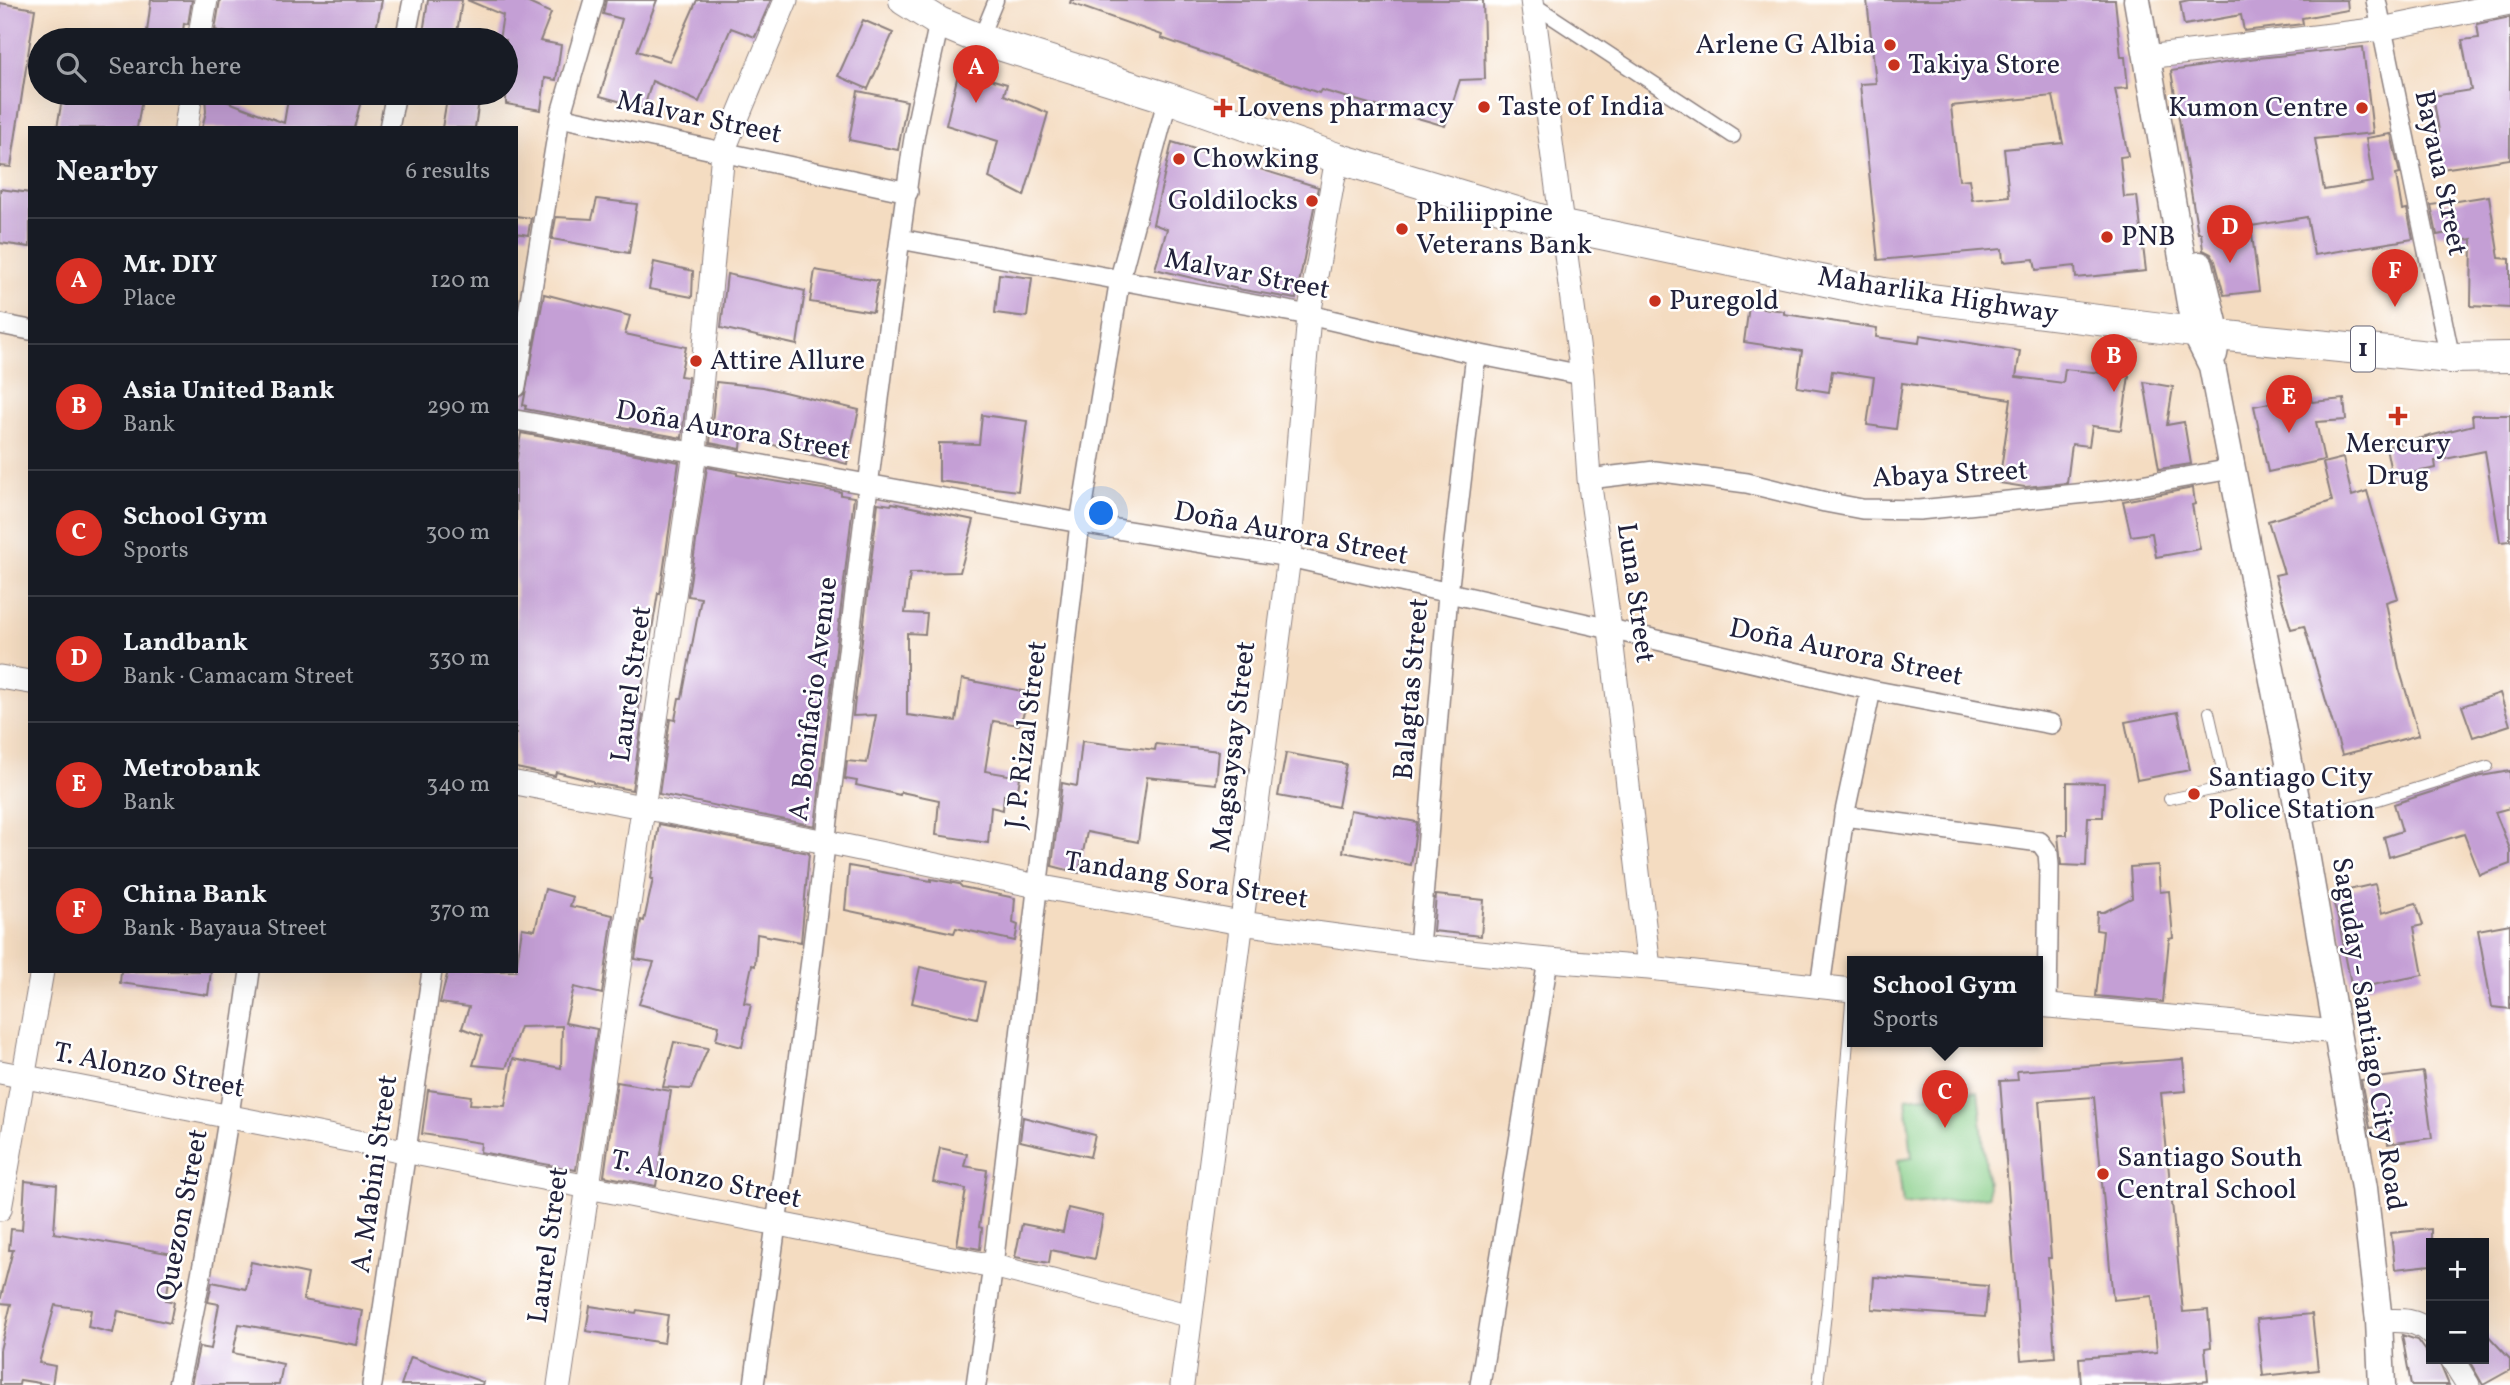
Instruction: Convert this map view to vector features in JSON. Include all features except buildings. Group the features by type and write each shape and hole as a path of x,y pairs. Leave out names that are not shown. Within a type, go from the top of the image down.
{"main road":[{"name":"Maharlika Highway","path":"904,0 939,22 980,39 1168,98 1336,158 1563,226 1883,293 2206,333 2450,358 2510,357"},
{"path":"2137,0 2154,57"},
{"path":"2152,0 2154,57"},
{"name":"Saguday - Santiago City Road","path":"2154,57 2290,765 2364,1188 2379,1321 2382,1385"}],"street":[{"path":"201,28 206,0"},
{"path":"407,28 413,0"},
{"path":"518,375 560,117 594,0"},
{"name":"Laurel Street","path":"559,1385 695,452 723,152 786,0"},
{"path":"980,39 996,0"},
{"path":"1529,0 1733,136"},
{"name":"Luna Street","path":"1529,0 1582,375 1590,479 1611,629 1649,968"},
{"name":"Bayaua Street","path":"2376,0 2450,358"},
{"path":"2154,57 2381,29 2510,3"},
{"name":"A. Bonifacio Avenue","path":"754,1385 826,842 867,483 912,149 939,22"},
{"name":"J. P. Rizal Street","path":"976,1385 1080,523 1120,278 1168,98"},
{"path":"186,126 189,105"},
{"path":"389,126 394,105"},
{"name":"Malvar Street","path":"560,117 908,192"},
{"name":"Magsaysay Street","path":"1182,1385 1289,557 1309,315 1336,158"},
{"name":"Malvar Street","path":"900,239 1309,315 1476,354 1582,375"},
{"path":"0,324 28,330"},
{"name":"Balagtas Street","path":"1419,947 1448,594 1476,354"},
{"name":"Doña Aurora Street","path":"518,420 1080,523 1289,557 1871,690 2051,724"},
{"name":"Abaya Street","path":"1590,479 1655,471 1747,483 1862,509 1919,510 2106,491 2232,469"},
{"path":"0,677 28,682"},
{"path":"1820,987 1844,816 1871,690"},
{"name":"Tandang Sora Street","path":"518,783 826,842 1037,886 1241,923 1419,947 1847,990"},
{"path":"1844,816 2040,842 2048,853 2049,865 2043,986"},
{"path":"1480,1385 1548,960"},
{"path":"0,1209 11,1074 41,973"},
{"name":"Quezon Street","path":"177,1385 194,1311 230,1117 250,973"},
{"name":"A. Mabini Street","path":"372,1385 432,973"},
{"path":"2043,1006 2337,1032"},
{"name":"T. Alonzo Street","path":"11,1074 408,1150 776,1226 992,1266 1191,1315"},
{"path":"2379,1321 2405,1320 2426,1328"},
{"path":"2455,1364 2468,1385"}],"lane":[{"path":"2209,712 2226,787"},
{"path":"2169,799 2226,787 2290,765"},
{"path":"2300,819 2378,800 2488,766"},
{"path":"1818,1385 1847,1047"}],"green space":[{"path":"1978,1091 1989,1196 1903,1205 1898,1160 1912,1158 1906,1098"}],"place":[{"name":"Arlene G Albia","path":"1890,45"},
{"name":"Takiya Store","path":"1894,65"},
{"name":"Mr. DIY","path":"976,103"},
{"name":"Taste of India","path":"1484,107"},
{"name":"Lovens pharmacy","path":"1223,108"},
{"name":"Kumon Centre","path":"2362,108"},
{"name":"Chowking","path":"1179,159"},
{"name":"Goldilocks","path":"1312,201"},
{"name":"Philiippine Veterans Bank","path":"1402,229"},
{"name":"PNB","path":"2107,237"},
{"name":"Landbank","path":"2230,263"},
{"name":"Puregold","path":"1655,301"},
{"name":"China Bank","path":"2395,307"},
{"name":"Attire Allure","path":"696,361"},
{"name":"Asia United Bank","path":"2114,392"},
{"name":"Mercury Drug","path":"2398,416"},
{"name":"Metrobank","path":"2289,433"},
{"name":"Santiago City Police Station","path":"2194,794"},
{"name":"School Gym","path":"1945,1128"},
{"name":"Santiago South Central School","path":"2103,1174"}]}
